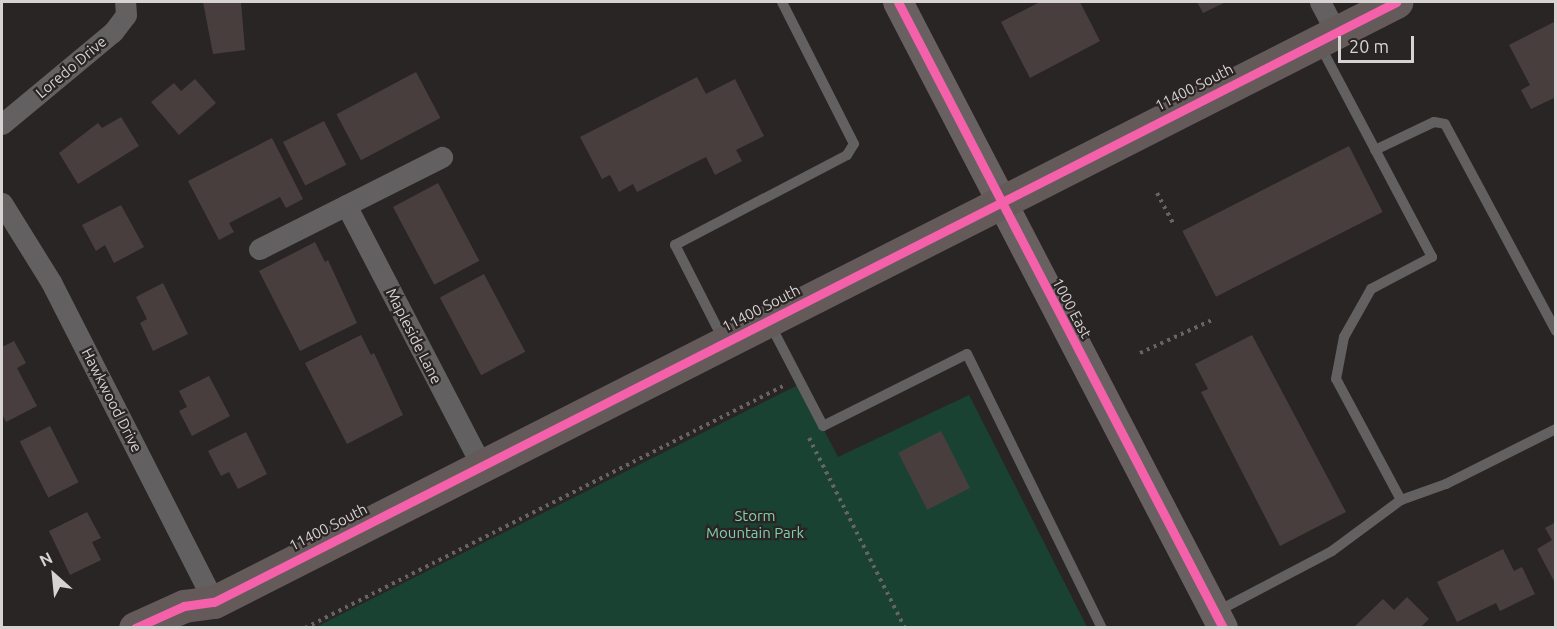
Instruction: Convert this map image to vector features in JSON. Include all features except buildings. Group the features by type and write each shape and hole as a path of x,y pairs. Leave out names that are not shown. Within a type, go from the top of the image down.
{"main road":[{"name":"11400 South","path":"135,627 184,606 207,615 482,466 1396,2"}],"street":[{"name":"Loredo Drive","path":"2,124 113,32 126,15 125,2"},
{"name":"1000 East","path":"898,2 1218,623"},
{"path":"1320,2 1326,37"},
{"path":"259,249 442,157"},
{"name":"Hawkwood Drive","path":"2,203 51,282 207,615"},
{"name":"Mapleside Lane","path":"346,205 482,466"}],"lane":[{"path":"725,343 675,245 847,155 854,144 782,2"},
{"path":"1326,37 1375,150 1432,257 1371,289 1344,337 1336,379 1401,500"},
{"path":"1375,150 1434,122 1445,124 1556,331"},
{"path":"768,321 822,426 966,354 1102,627"},
{"path":"1218,623 1332,551 1401,500 1446,484 1556,429"}],"path":[{"path":"1157,192 1173,222"},
{"path":"1140,353 1212,320"},
{"path":"305,627 782,385 787,396"},
{"path":"803,427 905,627"}],"green space":[{"name":"Storm Mountain Park","path":"800,384 838,457 969,395 1087,627 314,628"}],"cycle path":[{"path":"898,2 1223,628"},
{"path":"135,628 184,606 214,602 1396,2"}]}
